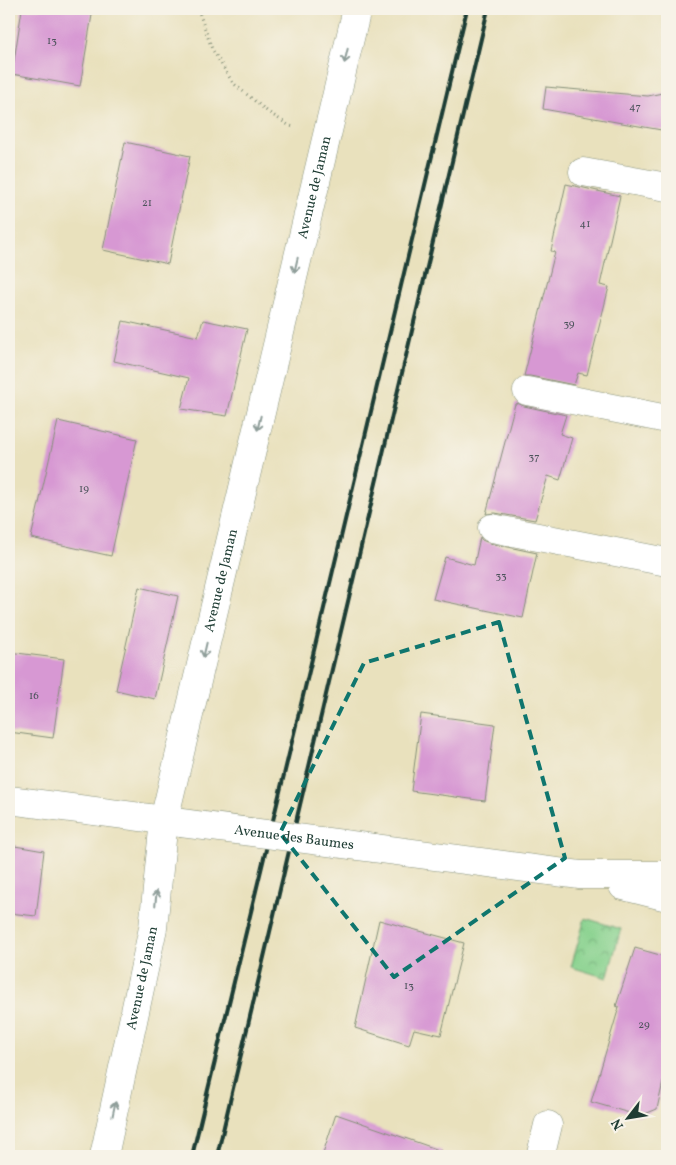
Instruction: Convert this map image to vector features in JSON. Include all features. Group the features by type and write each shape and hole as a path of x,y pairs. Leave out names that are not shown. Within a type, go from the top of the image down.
{"street":[{"name":"Avenue de Jaman","path":"104,1156 153,928 173,821 357,9"},
{"path":"583,172 667,186"},
{"path":"527,391 667,419"},
{"path":"492,528 667,562"},
{"name":"Avenue des Baumes","path":"9,800 580,875 667,897"},
{"name":"Avenue des Baumes","path":"580,875 667,876"},
{"path":"541,1156 548,1125"}],"path":[{"path":"198,9 212,50 233,83 268,112 290,126 296,127"}],"highlighted area":[{"path":"499,622 565,858 394,977 280,833 364,663"}],"green space":[{"path":"585,918 621,929 607,978 571,967"}],"building":[{"path":"22,9 93,9 80,86 12,74"},
{"path":"546,87 648,96 667,92 667,131 543,109"},
{"path":"125,142 190,156 168,264 103,250"},
{"path":"566,184 620,196 600,285 609,287 587,375 578,373 574,385 524,376 555,252 551,251"},
{"path":"203,320 247,329 227,416 181,409 189,378 114,361 123,321 198,337"},
{"path":"515,404 566,415 560,434 572,438 560,480 548,476 535,520 495,513 486,514"},
{"path":"58,421 137,439 111,556 31,538"},
{"path":"480,537 489,543 537,553 523,618 433,599 445,557 474,565"},
{"path":"139,587 178,596 155,699 116,690"},
{"path":"9,652 64,659 53,738 9,732"},
{"path":"421,714 495,724 485,801 411,791"},
{"path":"9,845 44,851 36,916 9,913"},
{"path":"379,920 464,943 441,1035 414,1029 409,1045 355,1028"},
{"path":"635,948 667,957 667,1084 663,1082 657,1109 640,1116 591,1102 619,1007 616,1006"},
{"path":"336,1114 442,1151 441,1156 322,1156"}],"railway":[{"path":"192,1156 467,9"},
{"path":"217,1156 488,9"}]}
